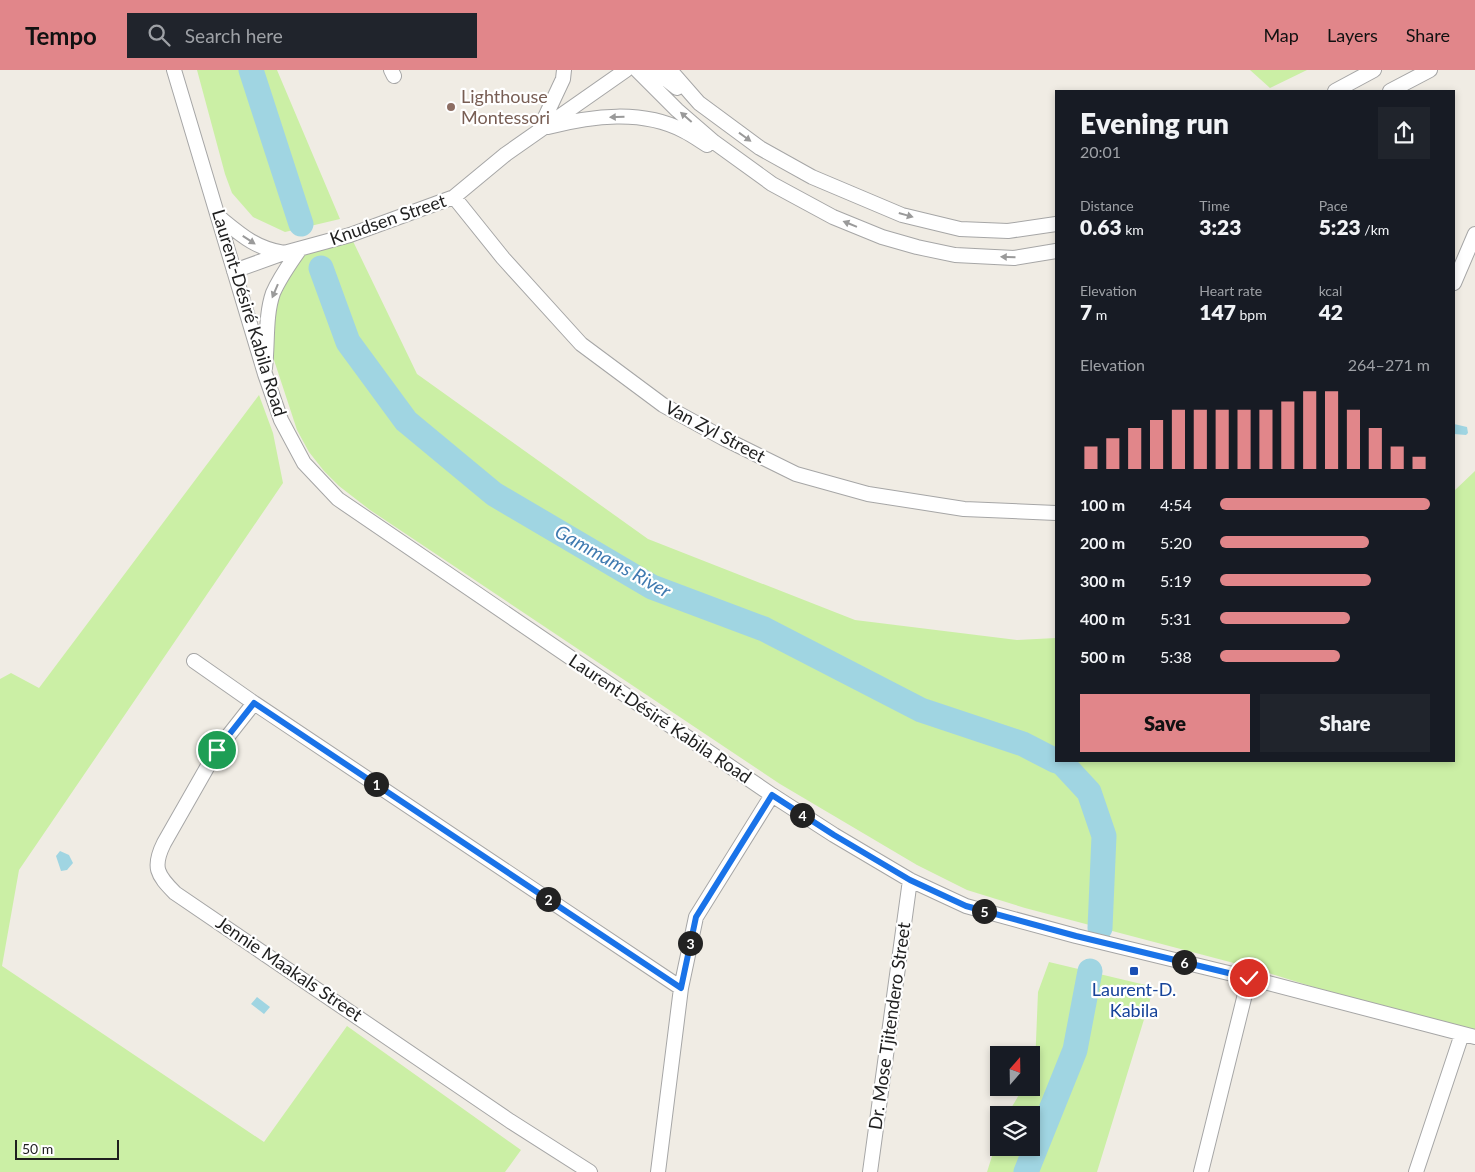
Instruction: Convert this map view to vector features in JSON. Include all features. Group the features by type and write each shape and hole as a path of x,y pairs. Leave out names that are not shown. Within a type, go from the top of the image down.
{"street":[{"name":"Laurent-Désiré Kabila Road","path":"174,70 264,374 281,420 304,463 338,499 772,795 834,835 910,880 966,906 1076,936 1249,978 1468,1035"},
{"path":"540,128 562,79 564,70"},
{"name":"Knudsen Street","path":"234,271 284,253 350,235 454,197 540,128 626,70"},
{"path":"637,70 677,110 714,142 772,184"},
{"path":"654,70 683,94 699,103 760,148 812,177 902,215 960,229 1008,231 1055,224"},
{"path":"670,70 699,103"},
{"path":"1337,90 1374,70"},
{"path":"1392,90 1430,70"},
{"path":"540,128 582,119 624,117 654,120 683,130 772,184 833,217 882,237 955,255 1014,258 1055,251"},
{"name":"Van Zyl Street","path":"454,197 503,258 581,344 662,405 723,438 796,474 868,494 964,509 1055,513"},
{"path":"219,217 249,242 261,248 284,253"},
{"path":"1455,281 1475,234"},
{"path":"264,374 268,345 268,320 273,293 300,249"},
{"path":"194,660 254,703 681,988"},
{"name":"Jennie Maakals Street","path":"254,703 217,750 157,856 156,865 162,880 176,893 510,1121 590,1172"},
{"path":"658,1172 681,988 696,917 772,795"},
{"name":"Dr. Mose Tjitendero Street","path":"870,1172 910,880"},
{"path":"1202,1172 1249,978"},
{"path":"1416,1172 1468,1035"}],"green space":[{"path":"197,70 277,70 340,219 285,232 253,217 232,193 225,174"},
{"path":"1250,70 1307,70 1270,88"},
{"path":"350,235 417,374 648,539 855,620 1017,640 1055,638 1055,762 1455,762 1455,490 1475,471 1475,1037 1249,967 1025,908 967,890 917,865 780,784 370,510 339,486 309,452 297,430 273,357 268,319 300,249"},
{"path":"259,395 273,433 283,483 19,870 2,966 264,1142 347,1026 521,1150 505,1172 0,1172 0,679 11,673 39,688"},
{"path":"1049,962 1154,987 1097,1172 987,1172 992,1156 1040,1156 1040,1106 1012,1106 1018,1096 1040,1096 1040,1046 1036,1046 1038,992"}],"water":[{"path":"1455,424 1467,427 1468,433 1466,435 1455,434"},
{"path":"60,851 69,855 73,863 67,870 61,871 56,856"},
{"path":"257,997 270,1007 264,1014 251,1004"}],"waterway":[{"name":"Gammams River","path":"251,70 301,224"},
{"name":"Gammams River","path":"321,268 348,342 406,421 494,494 652,587 764,629 921,710 1023,744 1055,760"},
{"name":"Gammams River","path":"1060,762 1089,792 1104,836 1100,928"},
{"name":"Gammams River","path":"1026,1172 1075,1050 1090,971"}],"place":[{"name":"Lighthouse Montessori","path":"451,107"},
{"name":"Laurent-D. Kabila","path":"1134,971"}],"route":[{"path":"217,750 254,703 681,988 696,917 772,795 834,835 910,880 966,906 1076,936 1249,978"}]}
